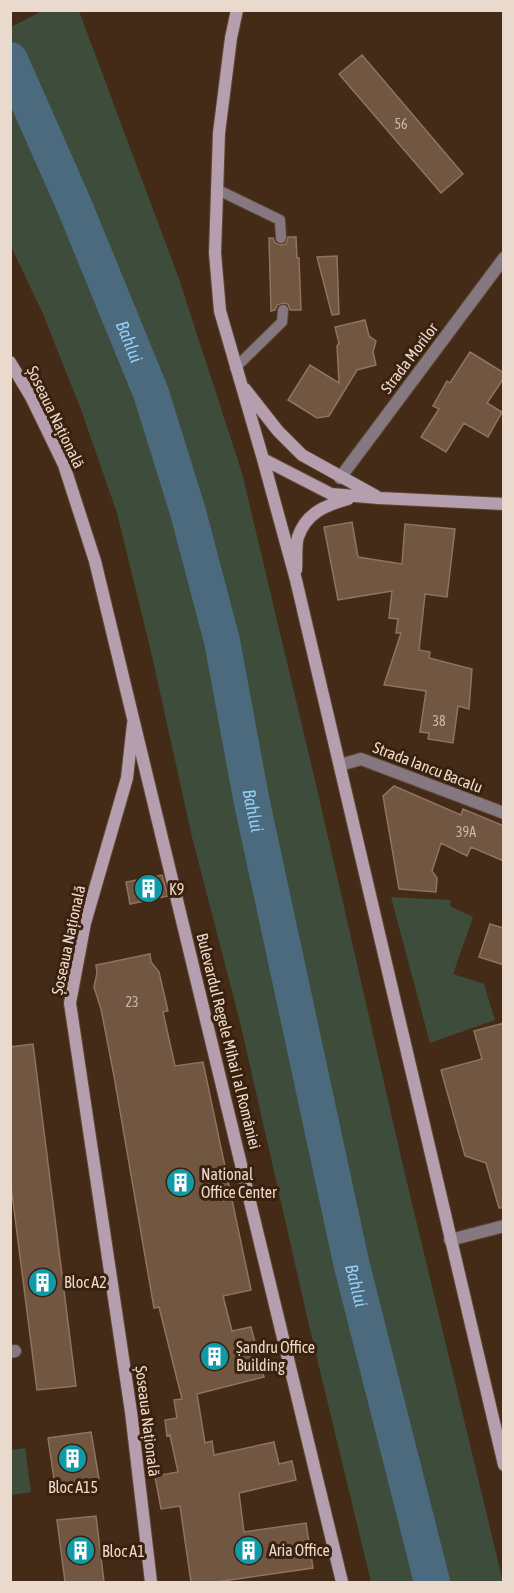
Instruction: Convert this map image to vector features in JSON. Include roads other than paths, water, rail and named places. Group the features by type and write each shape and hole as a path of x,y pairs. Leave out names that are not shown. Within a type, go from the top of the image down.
{"main road":[{"path":"237,10 231,38 219,133 216,253 220,311 296,580 504,1465"},
{"name":"Șoseaua Națională","path":"10,362 31,397 64,465 95,561 134,717 127,777 85,923 70,1003 131,1412 151,1582"},
{"path":"239,381 278,431 302,455 379,498"},
{"path":"263,459 331,494 504,504"},
{"path":"296,580 298,537 309,518 326,505 355,497"},
{"name":"Bulevardul Regele Mihai I al României","path":"134,717 342,1582"}],"street":[{"name":"Strada Morilor","path":"340,478 504,258"},
{"name":"Strada Iancu Bacalu","path":"340,765 361,759 504,813"},
{"path":"450,1240 504,1226"}],"lane":[{"path":"216,189 280,220 281,238"},
{"path":"235,368 282,322 283,310"}],"waterway":[{"name":"Bahlui","path":"10,60 74,205 151,393 188,512 222,641 251,798 351,1262 432,1582"}],"place":[{"name":"K9","path":"148,889"},
{"name":"National Office Center","path":"180,1183"},
{"name":"Bloc A2","path":"43,1282"},
{"name":"Șandru Office Building","path":"215,1356"},
{"name":"Bloc A15","path":"73,1459"},
{"name":"Aria Office","path":"248,1550"},
{"name":"Bloc A1","path":"81,1551"}]}
